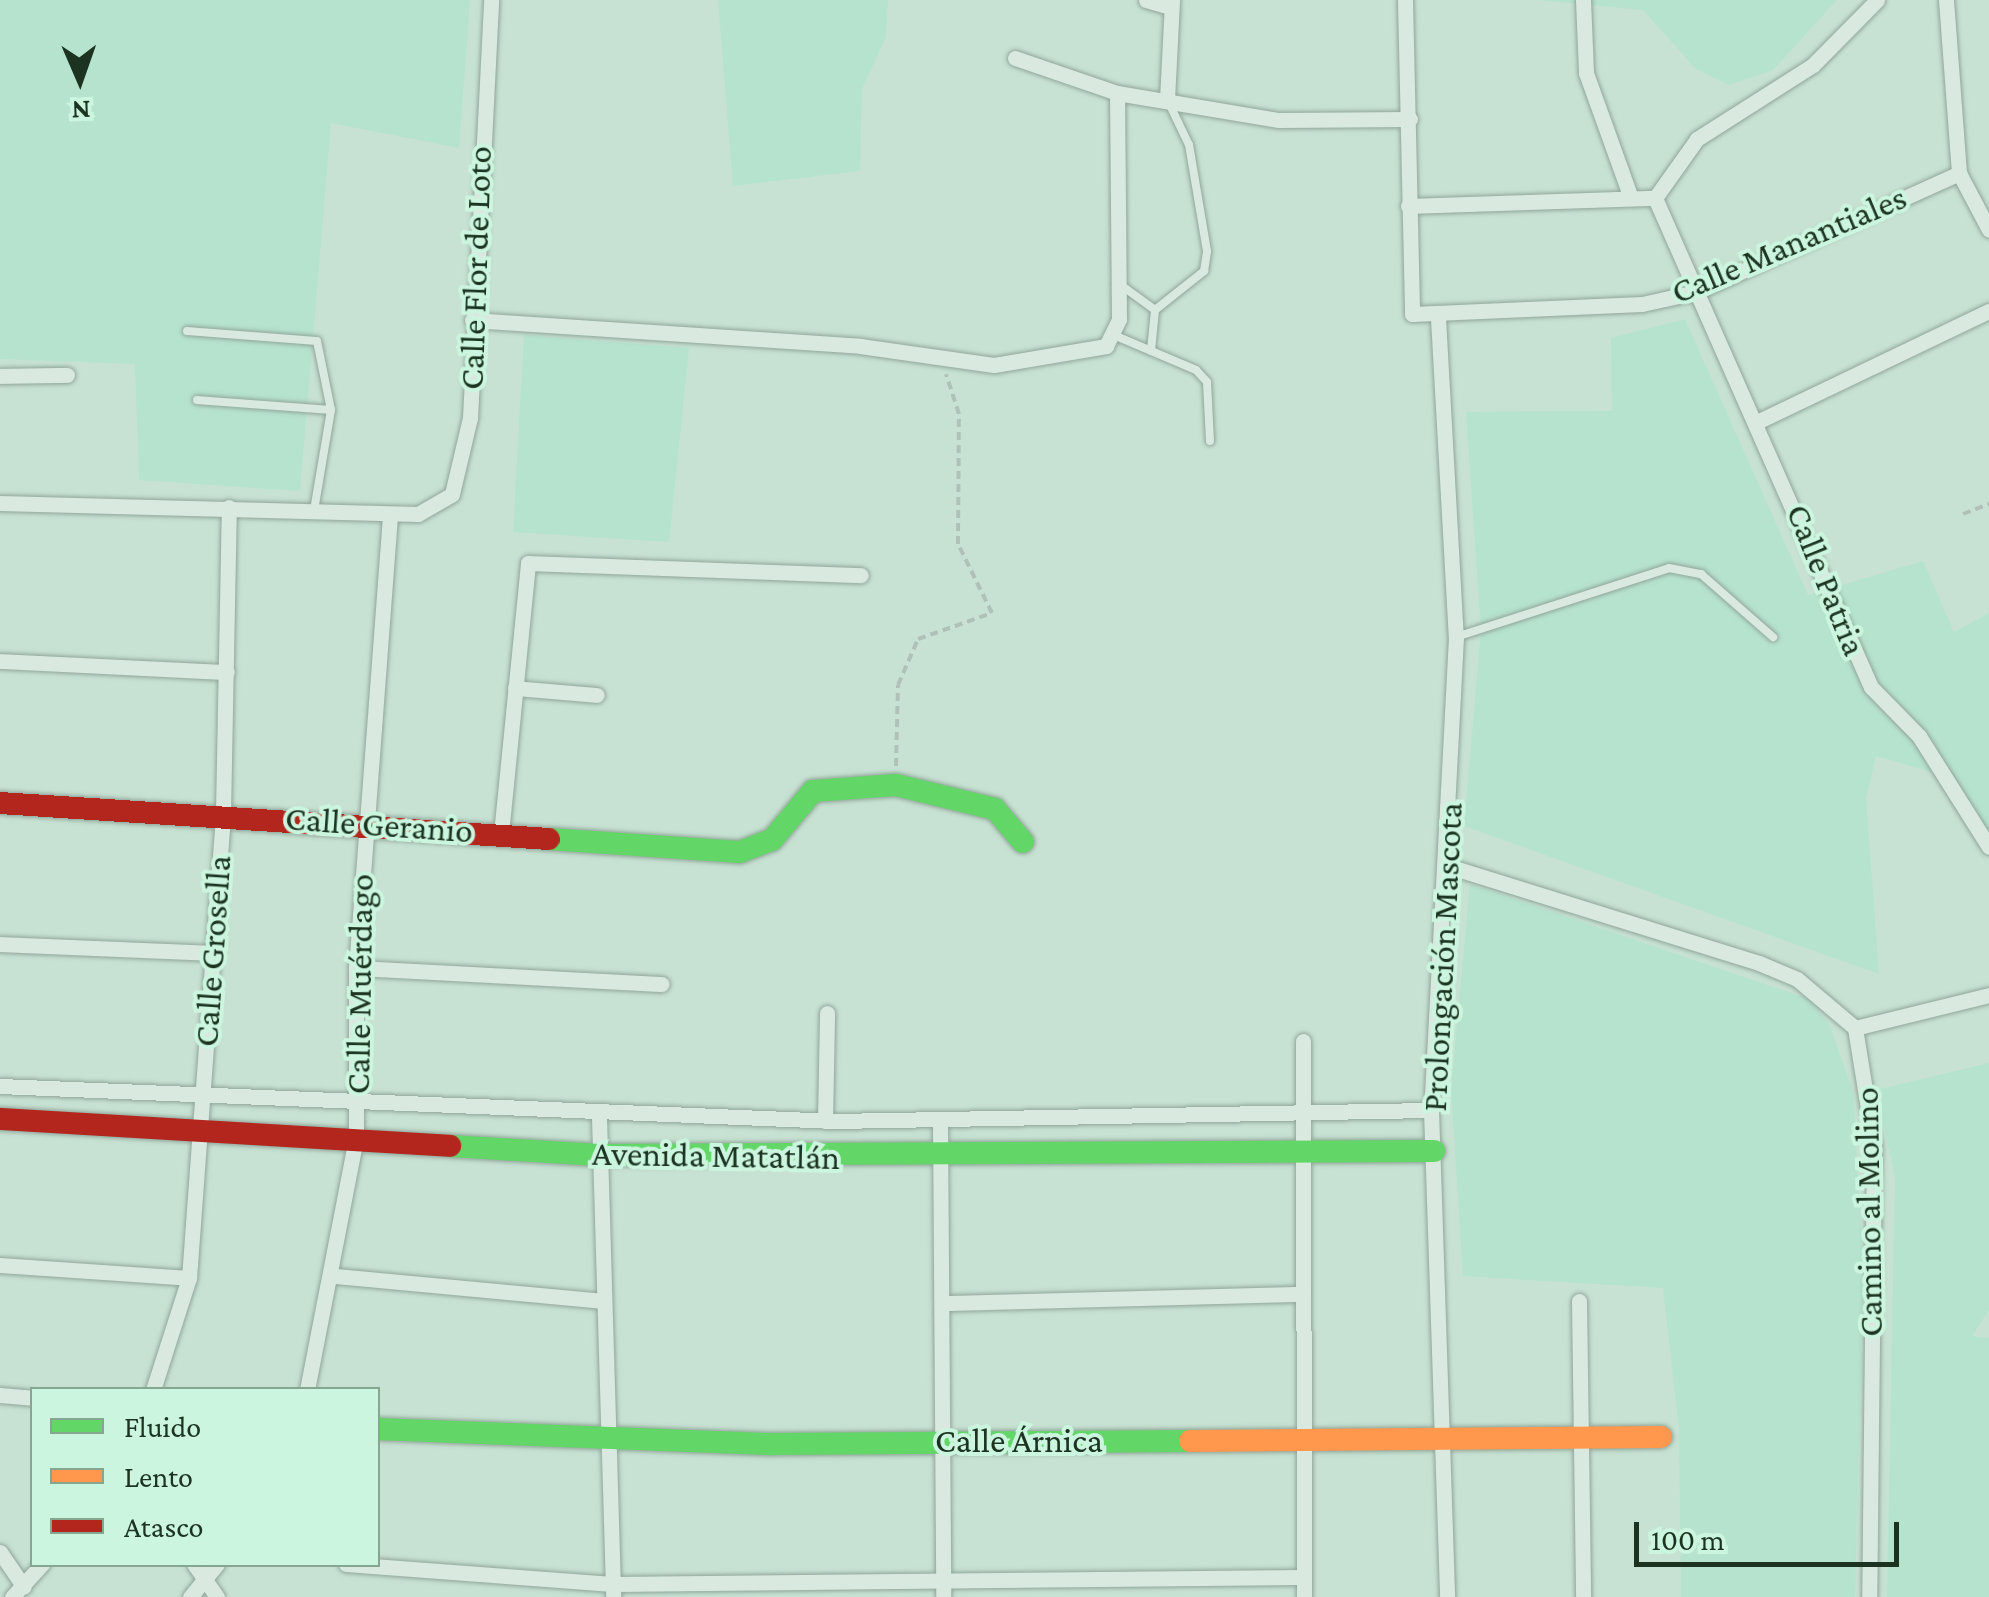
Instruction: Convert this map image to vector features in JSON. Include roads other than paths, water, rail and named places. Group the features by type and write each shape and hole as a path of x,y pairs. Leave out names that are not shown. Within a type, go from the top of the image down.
{"street":[{"name":"Calle Flor de Loto","path":"390,514 418,514 458,480 491,0"},
{"path":"1146,0 1172,3 1167,100"},
{"path":"1404,0 1410,119 1407,304 1438,318"},
{"path":"1583,0 1586,72 1631,198"},
{"path":"1408,206 1655,198 1696,139 1784,87 1877,0"},
{"path":"1946,0 1958,173 1989,230"},
{"path":"1015,58 1117,93 1279,120 1410,119"},
{"path":"472,320 1025,365 1116,336 1117,93"},
{"name":"Calle Manantiales","path":"1438,318 1696,292 1958,173"},
{"name":"Calle Patria","path":"1655,198 1696,292 1761,420 1871,687 1919,736 1989,847"},
{"path":"1761,420 1989,311"},
{"name":"Prolongación Mascota","path":"1438,318 1456,637 1451,867 1432,1110 1446,1442 1447,1597"},
{"path":"0,376 67,375"},
{"path":"0,504 390,514"},
{"name":"Calle Grosella","path":"154,1387 189,1278 222,812 229,507"},
{"name":"Calle Muérdago","path":"308,1387 335,1276 356,1138 356,968 390,514"},
{"path":"502,834 528,563 861,576"},
{"path":"0,662 227,672"},
{"path":"515,688 597,695"},
{"name":"Calle Geranio","path":"0,802 222,812 757,850 813,791 896,785 995,809 1023,842"},
{"path":"1451,867 1760,962 1798,979 1855,1028 1989,995"},
{"path":"0,944 213,953"},
{"path":"356,968 662,984"},
{"path":"825,1121 827,1013"},
{"name":"Camino al Molino","path":"1855,1028 1874,1145 1870,1597"},
{"path":"1302,1041 1297,1294 1304,1597"},
{"name":"Avenida Matatlán","path":"0,1086 203,1101 599,1117 940,1123 1432,1110"},
{"path":"599,1117 602,1301 611,1442 612,1590"},
{"name":"Avenida Matatlán","path":"0,1119 600,1155 941,1158 1434,1151"},
{"path":"940,1123 947,1303 943,1588"},
{"path":"0,1265 189,1278"},
{"path":"335,1276 602,1301"},
{"path":"947,1303 1297,1294"},
{"path":"1579,1301 1583,1597"},
{"path":"0,1396 30,1398"},
{"name":"Calle Árnica","path":"380,1429 611,1442 1446,1442 1661,1438"},
{"path":"0,1552 22,1594 40,1567"},
{"path":"196,1567 217,1597"},
{"path":"190,1597 215,1567"},
{"path":"377,1567 612,1590 943,1588 1303,1578"}],"lane":[{"path":"1151,351 1155,310 1204,272 1207,250 1189,145 1167,100"},
{"path":"1118,283 1155,310"},
{"path":"187,331 318,341 331,410 314,511"},
{"path":"1116,336 1207,382 1210,441"},
{"path":"198,400 331,410"},
{"path":"1456,637 1669,568 1701,574 1773,638"}]}
